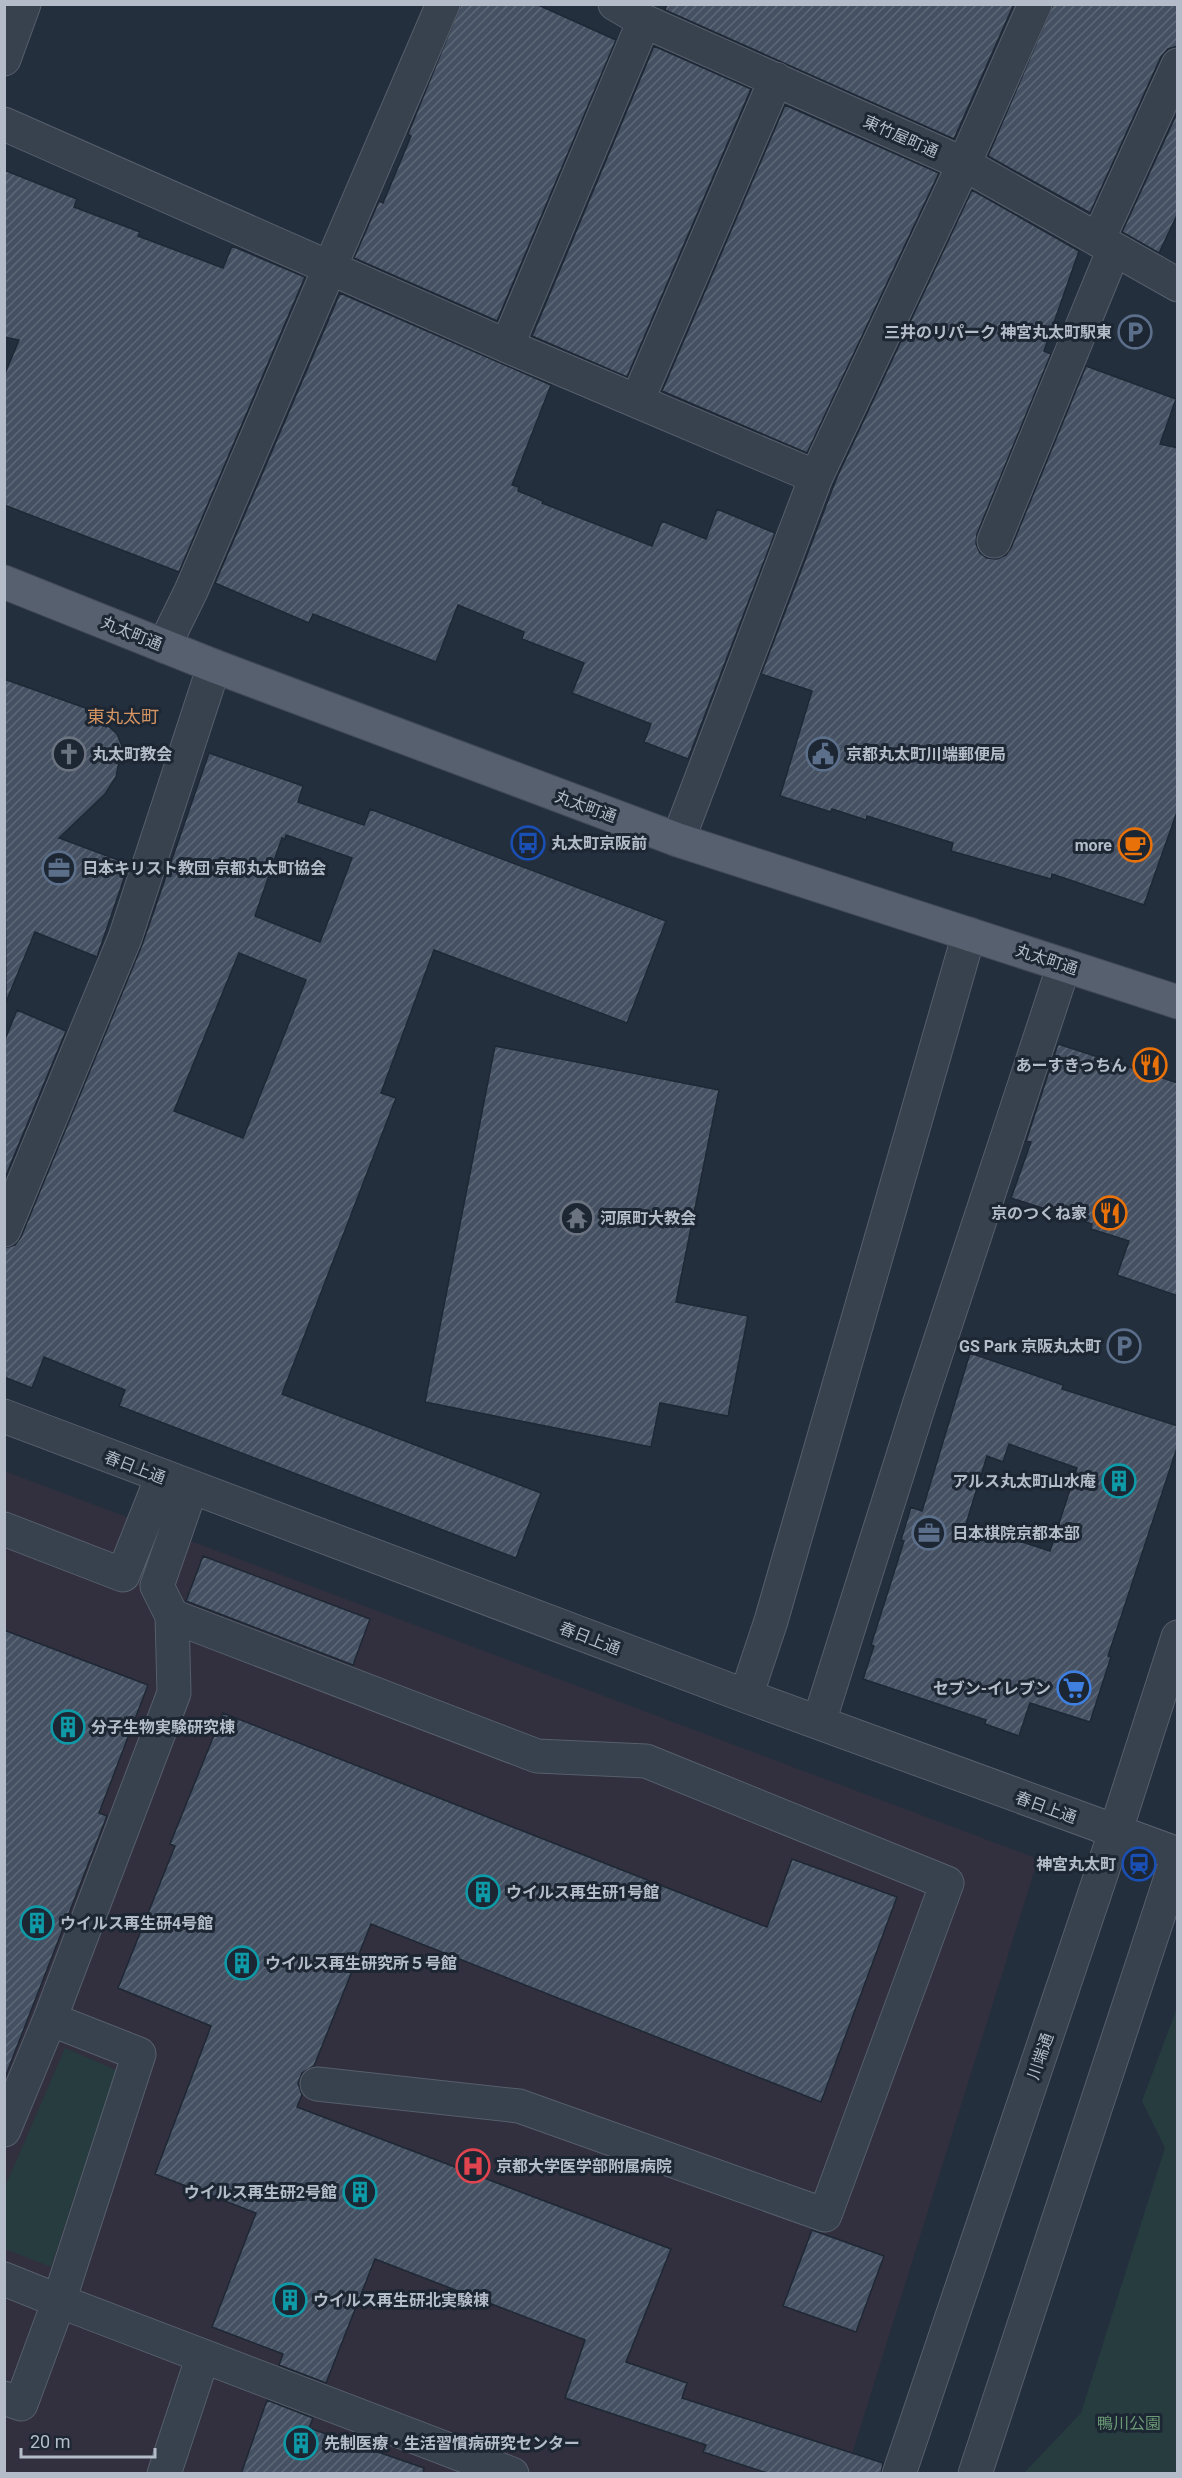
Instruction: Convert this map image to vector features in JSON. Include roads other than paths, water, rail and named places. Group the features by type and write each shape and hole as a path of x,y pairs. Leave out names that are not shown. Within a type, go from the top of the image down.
{"main road":[{"name":"丸太町通","path":"4,582 214,666 678,840 1178,1002"}],"street":[{"path":"4,59 24,4"},
{"path":"164,646 191,591 443,4"},
{"name":"東竹屋町通","path":"615,4 644,21 964,164 1178,285"},
{"path":"678,840 816,477 964,164 1035,4"},
{"path":"507,346 644,21"},
{"path":"994,541 1106,244 1178,65"},
{"path":"637,401 776,79"},
{"path":"4,124 507,346 816,477"},
{"path":"4,1230 124,938 214,666"},
{"path":"746,1696 774,1610 969,934"},
{"path":"819,1722 1064,965"},
{"name":"春日上通","path":"4,1416 746,1696 1178,1855"},
{"path":"123,1575 176,1482"},
{"path":"4,2130 50,2019 174,1693 172,1616 157,1586 176,1482"},
{"path":"4,1529 123,1575 172,1616 537,1756 646,1761 947,1883 825,2215 519,2106 317,2084"},
{"name":"川端通","path":"899,2474 1115,1833 1178,1637"},
{"path":"975,2474 1178,1855"},
{"path":"4,2398 21,2404 59,2301 140,2054 50,2019"},
{"path":"4,2280 512,2474"},
{"path":"164,2474 203,2356"}],"place":[{"name":"三井のリパーク 神宮丸太町駅東","path":"1135,332"},
{"name":"丸太町教会","path":"69,754"},
{"name":"京都丸太町川端郵便局","path":"823,754"},
{"name":"丸太町京阪前","path":"528,843"},
{"name":"more","path":"1135,845"},
{"name":"日本キリスト教団 京都丸太町協会","path":"59,868"},
{"name":"あーすきっちん","path":"1150,1065"},
{"name":"京のつくね家","path":"1110,1213"},
{"name":"河原町大教会","path":"577,1218"},
{"name":"GS Park 京阪丸太町","path":"1124,1346"},
{"name":"アルス丸太町山水庵","path":"1119,1481"},
{"name":"日本棋院京都本部","path":"929,1533"},
{"name":"セブン-イレブン","path":"1074,1688"},
{"name":"分子生物実験研究棟","path":"68,1727"},
{"name":"神宮丸太町","path":"1139,1864"},
{"name":"ウイルス再生研1号館","path":"483,1892"},
{"name":"ウイルス再生研4号館","path":"37,1923"},
{"name":"ウイルス再生研究所５号館","path":"242,1963"},
{"name":"京都大学医学部附属病院","path":"473,2166"},
{"name":"ウイルス再生研2号館","path":"360,2192"},
{"name":"ウイルス再生研北実験棟","path":"290,2300"},
{"name":"先制医療・生活習慣病研究センター","path":"301,2443"}],"district":[{"name":"東丸太町","path":"123,717"}],"park label":[{"name":"鴨川公園","path":"1129,2423"}]}
